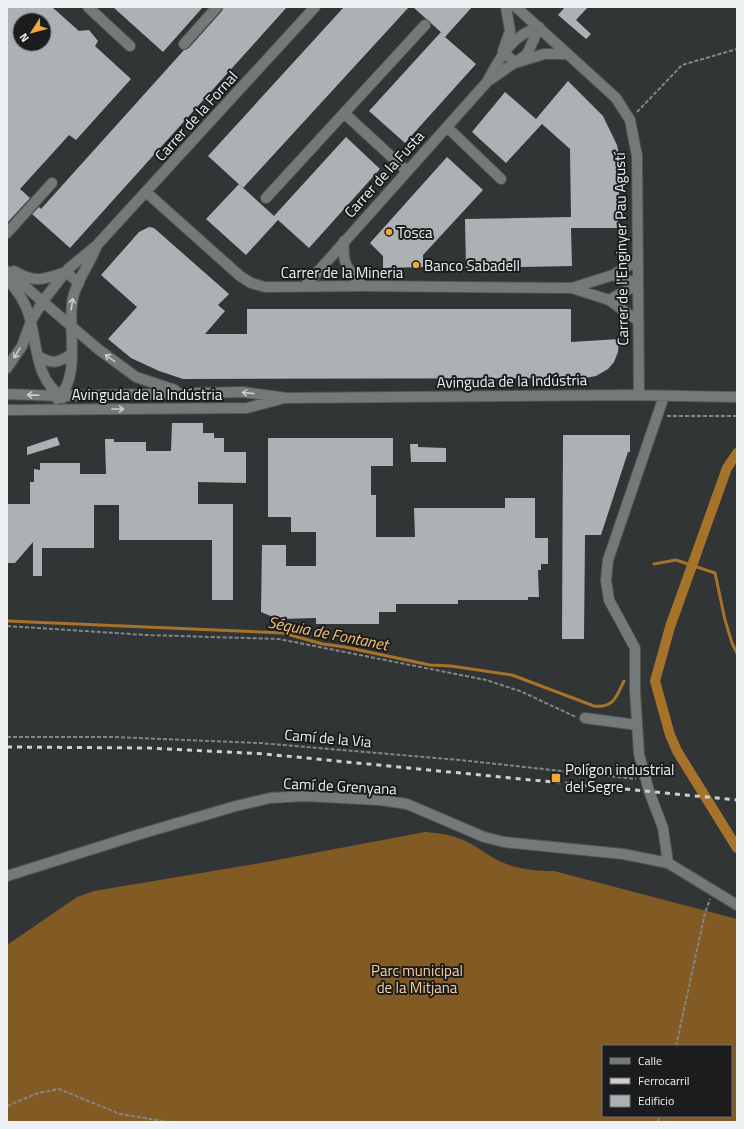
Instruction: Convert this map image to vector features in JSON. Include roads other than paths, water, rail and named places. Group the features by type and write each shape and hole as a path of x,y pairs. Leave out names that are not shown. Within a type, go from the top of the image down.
{"street":[{"path":"88,7 130,46"},
{"path":"184,44 217,7"},
{"name":"Carrer de la Fornal","path":"7,368 22,346 31,321 43,302 66,272 97,245 315,7"},
{"name":"Carrer de la Fusta","path":"487,82 503,51 510,31 506,7"},
{"name":"Carrer de l'Enginyer Pau Agustí","path":"516,7 616,98 630,120 637,156 638,395"},
{"path":"266,198 425,25"},
{"name":"Carrer de la Fusta","path":"503,51 520,36 528,31 539,28"},
{"name":"Carrer de la Fusta","path":"305,286 487,82 515,63 529,50 539,28"},
{"path":"503,51 515,63"},
{"name":"Carrer de la Fusta","path":"515,63 544,54 568,54"},
{"path":"344,114 407,171"},
{"path":"447,127 501,179"},
{"path":"7,233 52,183"},
{"name":"Carrer de la Mineria","path":"146,192 240,276 251,283 265,287 363,286 572,288 604,298 638,321"},
{"path":"344,241 343,255 346,266 363,286"},
{"name":"Carrer de la Fornal","path":"42,410 60,396 70,377 72,354 71,304 74,291 92,259 97,245"},
{"name":"Carrer de la Mineria","path":"572,288 613,275 638,260"},
{"path":"7,268 28,279 40,279 66,272 79,283"},
{"path":"7,271 71,327 136,378 182,393"},
{"path":"613,275 638,284"},
{"path":"7,278 21,296 31,321 39,368 48,384 60,396 79,410"},
{"path":"597,280 604,298 638,284"},
{"path":"38,356 49,363 60,361 72,354"},
{"name":"Avinguda de la Indústria","path":"7,394 60,396 243,392 287,398 638,395 737,397"},
{"path":"664,396 608,560 606,580 610,604 634,642 637,725 640,759 663,828 668,862 737,905"},
{"name":"Avinguda de la Indústria","path":"7,410 247,408 287,398"},
{"path":"584,718 637,725"},
{"name":"Camí de Grenyana","path":"7,876 187,819 243,804 287,796 380,800 407,804 484,837 522,845 624,854 668,862"}],"waterway":[{"path":"737,453 727,468 670,627 655,681 670,735 677,751 737,848"},
{"name":"Séquia de Fontanet","path":"654,564 676,560 715,573 725,620 732,643 737,653"},
{"name":"Séquia de Fontanet","path":"7,621 283,633 323,644 345,647 430,665 451,666 512,675 594,706 606,705 614,700 624,681"}],"railway":[{"path":"7,747 149,748 265,754 737,800"}],"place":[{"name":"Tosca","path":"389,232"},
{"name":"Banco Sabadell","path":"416,265"},
{"name":"Polígon industrial del Segre","path":"556,778"}],"park label":[{"name":"Parc municipal de la Mitjana","path":"417,978"}]}
